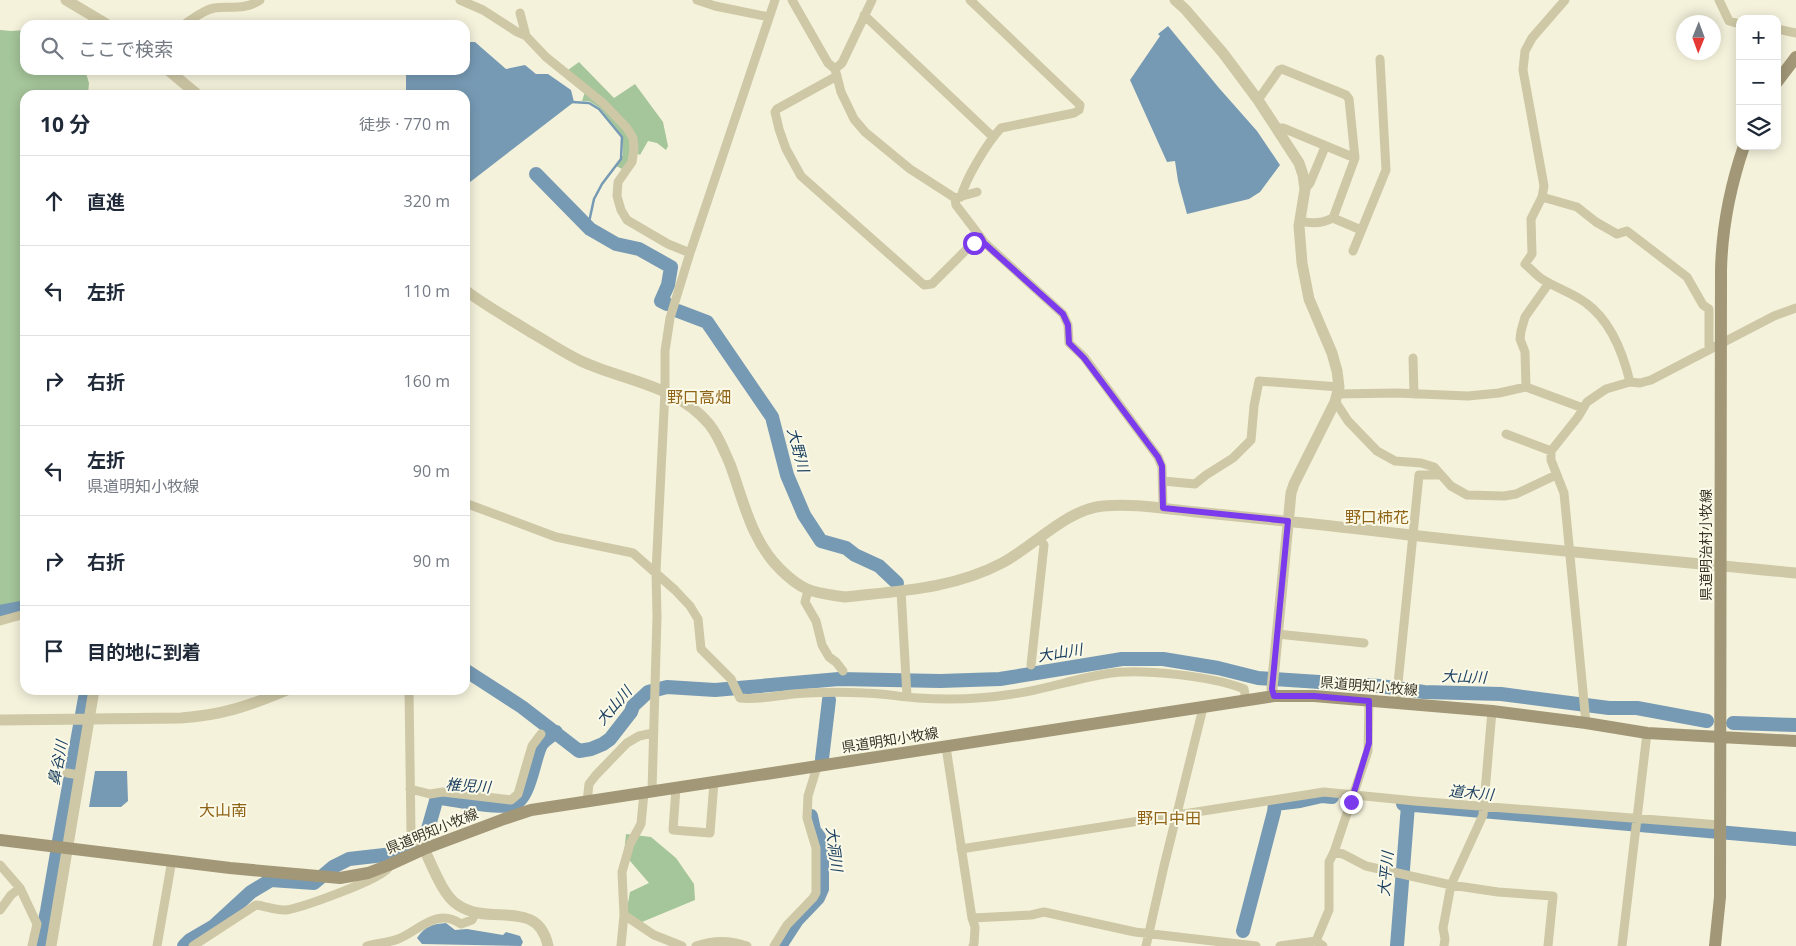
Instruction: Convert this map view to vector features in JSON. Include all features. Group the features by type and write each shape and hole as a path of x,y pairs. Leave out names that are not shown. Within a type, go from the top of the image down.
{"main road":[{"path":"1781,77 1796,57"},
{"name":"県道明治村小牧線","path":"1715,946 1720,897 1721,565 1714,346 1724,222 1728,198 1743,150"},
{"name":"県道明知小牧線","path":"0,840 244,869 349,877 390,865 420,845 522,813 1048,730 1204,708 1246,700 1273,692 1369,701 1396,701 1586,719 1647,734 1796,741"}],"street":[{"path":"66,0 100,20"},
{"path":"190,20 212,8 251,6 260,0"},
{"path":"460,0 483,10 526,36 546,57 603,103 628,128 633,138 634,150 632,162 618,182 617,196 621,210 627,220 668,244 690,253"},
{"path":"697,0 715,6 769,17"},
{"path":"621,946 624,915 622,872 630,844 641,824 648,792 653,733 657,617 656,572 665,391 665,351 670,318 775,0"},
{"path":"792,0 828,63 836,72 846,105 854,120 865,132 910,170 958,197 976,192"},
{"path":"872,0 836,72 775,112 786,149 800,176 924,285 932,284 980,236"},
{"path":"970,0 1080,104 1079,110 1074,113 1001,128 993,137 958,197 956,205 984,243 1063,314 1068,325 1069,343 1084,358 1151,446 1162,466 1163,508"},
{"path":"1175,0 1188,4 1258,100 1299,163 1305,189 1299,226 1304,278 1315,316 1332,353 1337,394 1348,421 1378,451 1396,461 1421,463 1434,467 1451,486 1467,495 1504,496 1516,494 1556,475"},
{"path":"1564,0 1532,38 1525,51 1523,70 1544,186 1542,197 1531,219 1532,254 1525,264 1540,278 1585,302 1598,313 1618,346 1630,382"},
{"path":"1719,0 1729,21 1736,23"},
{"path":"520,13 526,36"},
{"path":"864,15 993,137"},
{"path":"1781,30 1796,33"},
{"path":"1353,252 1386,170 1380,59"},
{"path":"1258,100 1279,70 1282,69 1346,95 1349,99 1355,158 1333,218 1328,221 1310,224 1301,221"},
{"path":"174,75 192,90"},
{"path":"1277,128 1283,128 1355,158"},
{"path":"1305,189 1310,183 1325,146"},
{"path":"1542,197 1577,207 1596,222 1617,234 1627,231 1687,277 1703,305 1709,309 1714,346"},
{"path":"1333,218 1362,230"},
{"path":"1526,387 1525,352 1520,339 1521,332 1525,317 1549,283"},
{"path":"470,293 509,319 581,361 631,381 665,391 682,401 710,424 724,450 749,522 760,545 771,561 788,577 808,590 844,597 927,589 964,578 1000,564 1069,518 1088,509 1120,505 1288,521 1413,536 1796,573"},
{"path":"1586,719 1564,493 1551,460 1551,451 1578,417 1587,402 1606,389 1630,382 1640,383 1651,380 1774,316 1796,308"},
{"path":"1413,358 1414,394"},
{"path":"1163,481 1195,484 1206,474 1241,452 1251,440 1254,406 1259,382 1337,394 1468,396 1499,393 1526,387 1555,396 1583,408"},
{"path":"1273,692 1288,521 1294,484 1337,394"},
{"path":"1506,434 1551,451"},
{"path":"1396,701 1419,475 1440,475"},
{"path":"470,505 556,537 633,553 656,572 690,606 698,619 701,649 733,682 740,698 750,699 794,694 867,693 907,694 937,698 986,697 1013,694 1107,673 1124,672 1162,673 1233,684 1244,688 1246,700"},
{"path":"1031,665 1044,545 1040,539"},
{"path":"808,590 805,602 816,621 822,646 829,657 843,671"},
{"path":"901,591 907,694"},
{"path":"0,621 20,615"},
{"path":"1277,638 1364,643"},
{"path":"51,946 67,848 74,774 83,718 92,695"},
{"path":"0,720 181,718 205,716 242,708 274,695"},
{"path":"409,695 411,832 448,895 456,904 475,914 521,916 532,920 543,930 548,946"},
{"path":"1280,946 1320,944 1329,910 1329,862 1354,794 1369,743 1369,701"},
{"path":"1146,946 1176,815 1204,708"},
{"path":"1444,946 1443,928 1451,885 1483,810 1492,711"},
{"path":"587,802 589,784 602,768 627,743 639,736 653,733"},
{"path":"410,789 430,794 443,792 511,800 518,794 532,746 541,734"},
{"path":"1622,946 1647,734"},
{"path":"946,747 975,928 973,946"},
{"path":"774,946 787,925 813,898 816,892 816,848 807,818 808,796 817,766"},
{"path":"676,788 673,830 710,833 714,782"},
{"path":"962,849 1324,792 1483,810 1636,822 1720,831"},
{"path":"1334,852 1343,854 1366,866 1451,885 1498,892 1553,896 1548,946"},
{"path":"157,946 172,860"},
{"path":"0,865 20,888 37,924 32,946"},
{"path":"193,946 256,905 271,907 275,910 286,910 303,906 365,883 386,872 390,865"},
{"path":"0,910 20,888"},
{"path":"972,918 1031,915 1044,912 1135,932 1256,946"},
{"path":"367,946 399,939 416,930 421,924 435,919 455,920 461,924 472,920 475,914"},
{"path":"624,915 654,935 682,946"},
{"path":"696,946 716,941 747,946"}],"green space":[{"path":"0,30 20,30 20,75 87,75 89,83 88,90 20,90 20,604 0,607"},
{"path":"579,62 614,98 635,84 663,122 668,146 666,150 657,143 648,141 640,155 630,148 628,161 622,169 616,166 623,155 623,137 600,108 589,101 582,101 585,92 568,70"},
{"path":"626,834 651,837 676,858 694,884 695,900 642,922 626,914 630,892 649,883 624,854"}],"water":[{"path":"1168,26 1257,131 1280,165 1260,192 1249,199 1187,214 1175,161 1167,162 1130,80 1160,36 1158,34"},
{"path":"470,42 475,42 506,69 525,65 536,74 548,74 571,90 574,102 470,182 470,90 406,90 406,75 470,75"},
{"path":"95,771 127,771 128,801 121,807 89,807"},
{"path":"446,923 455,930 467,929 503,935 506,932 520,936 523,942 521,946 422,944 417,938 430,926"}],"waterway":[{"path":"571,102 589,103 599,109 622,137 621,159 602,184 594,199 589,222 591,225 590,229"},
{"name":"大野川","path":"536,174 590,229 616,244 639,249 671,267 668,285 661,301 667,304"},
{"name":"大野川","path":"678,311 707,322 772,417 787,475 804,515 821,541 846,548 855,555 879,566 897,583"},
{"name":"大山川","path":"0,612 20,608"},
{"name":"大山川","path":"470,673 522,707 579,751 591,749 610,739 631,712 633,706 648,692 667,687 715,690 839,679 940,681 1000,679 1122,659 1163,659 1218,668 1258,678 1380,686 1424,692 1501,694 1609,708 1637,708 1707,721"},
{"name":"鼻谷川","path":"59,841 86,695"},
{"name":"大洞川","path":"822,759 829,700"},
{"name":"大山川","path":"1733,723 1796,725"},
{"name":"椎児川","path":"184,946 190,940 214,926 251,892 271,880 314,883 333,867 349,859 393,854 411,846 423,837 428,829 436,801 441,798 494,806 511,805 517,802 527,789 541,745 556,732"},
{"name":"道木川","path":"1243,931 1275,804 1322,796 1332,797"},
{"name":"道木川","path":"1403,804 1796,839"},
{"name":"大平川","path":"1397,946 1408,805"},
{"name":"大洞川","path":"780,946 797,920 818,898 822,889 822,859 819,837 814,830 811,816"},
{"name":"鼻谷川","path":"39,946 57,853"}],"district":[{"name":"野口高畑","path":"699,397"},
{"name":"野口柿花","path":"1377,517"},
{"name":"大山南","path":"223,810"},
{"name":"野口中田","path":"1169,818"}],"route":[{"path":"974,243 980,236 984,243 1063,314 1068,325 1069,343 1084,358 1122,406 1158,457 1162,466 1163,508 1288,521 1272,689 1274,696 1314,696 1369,701 1368,750 1351,802"}]}
